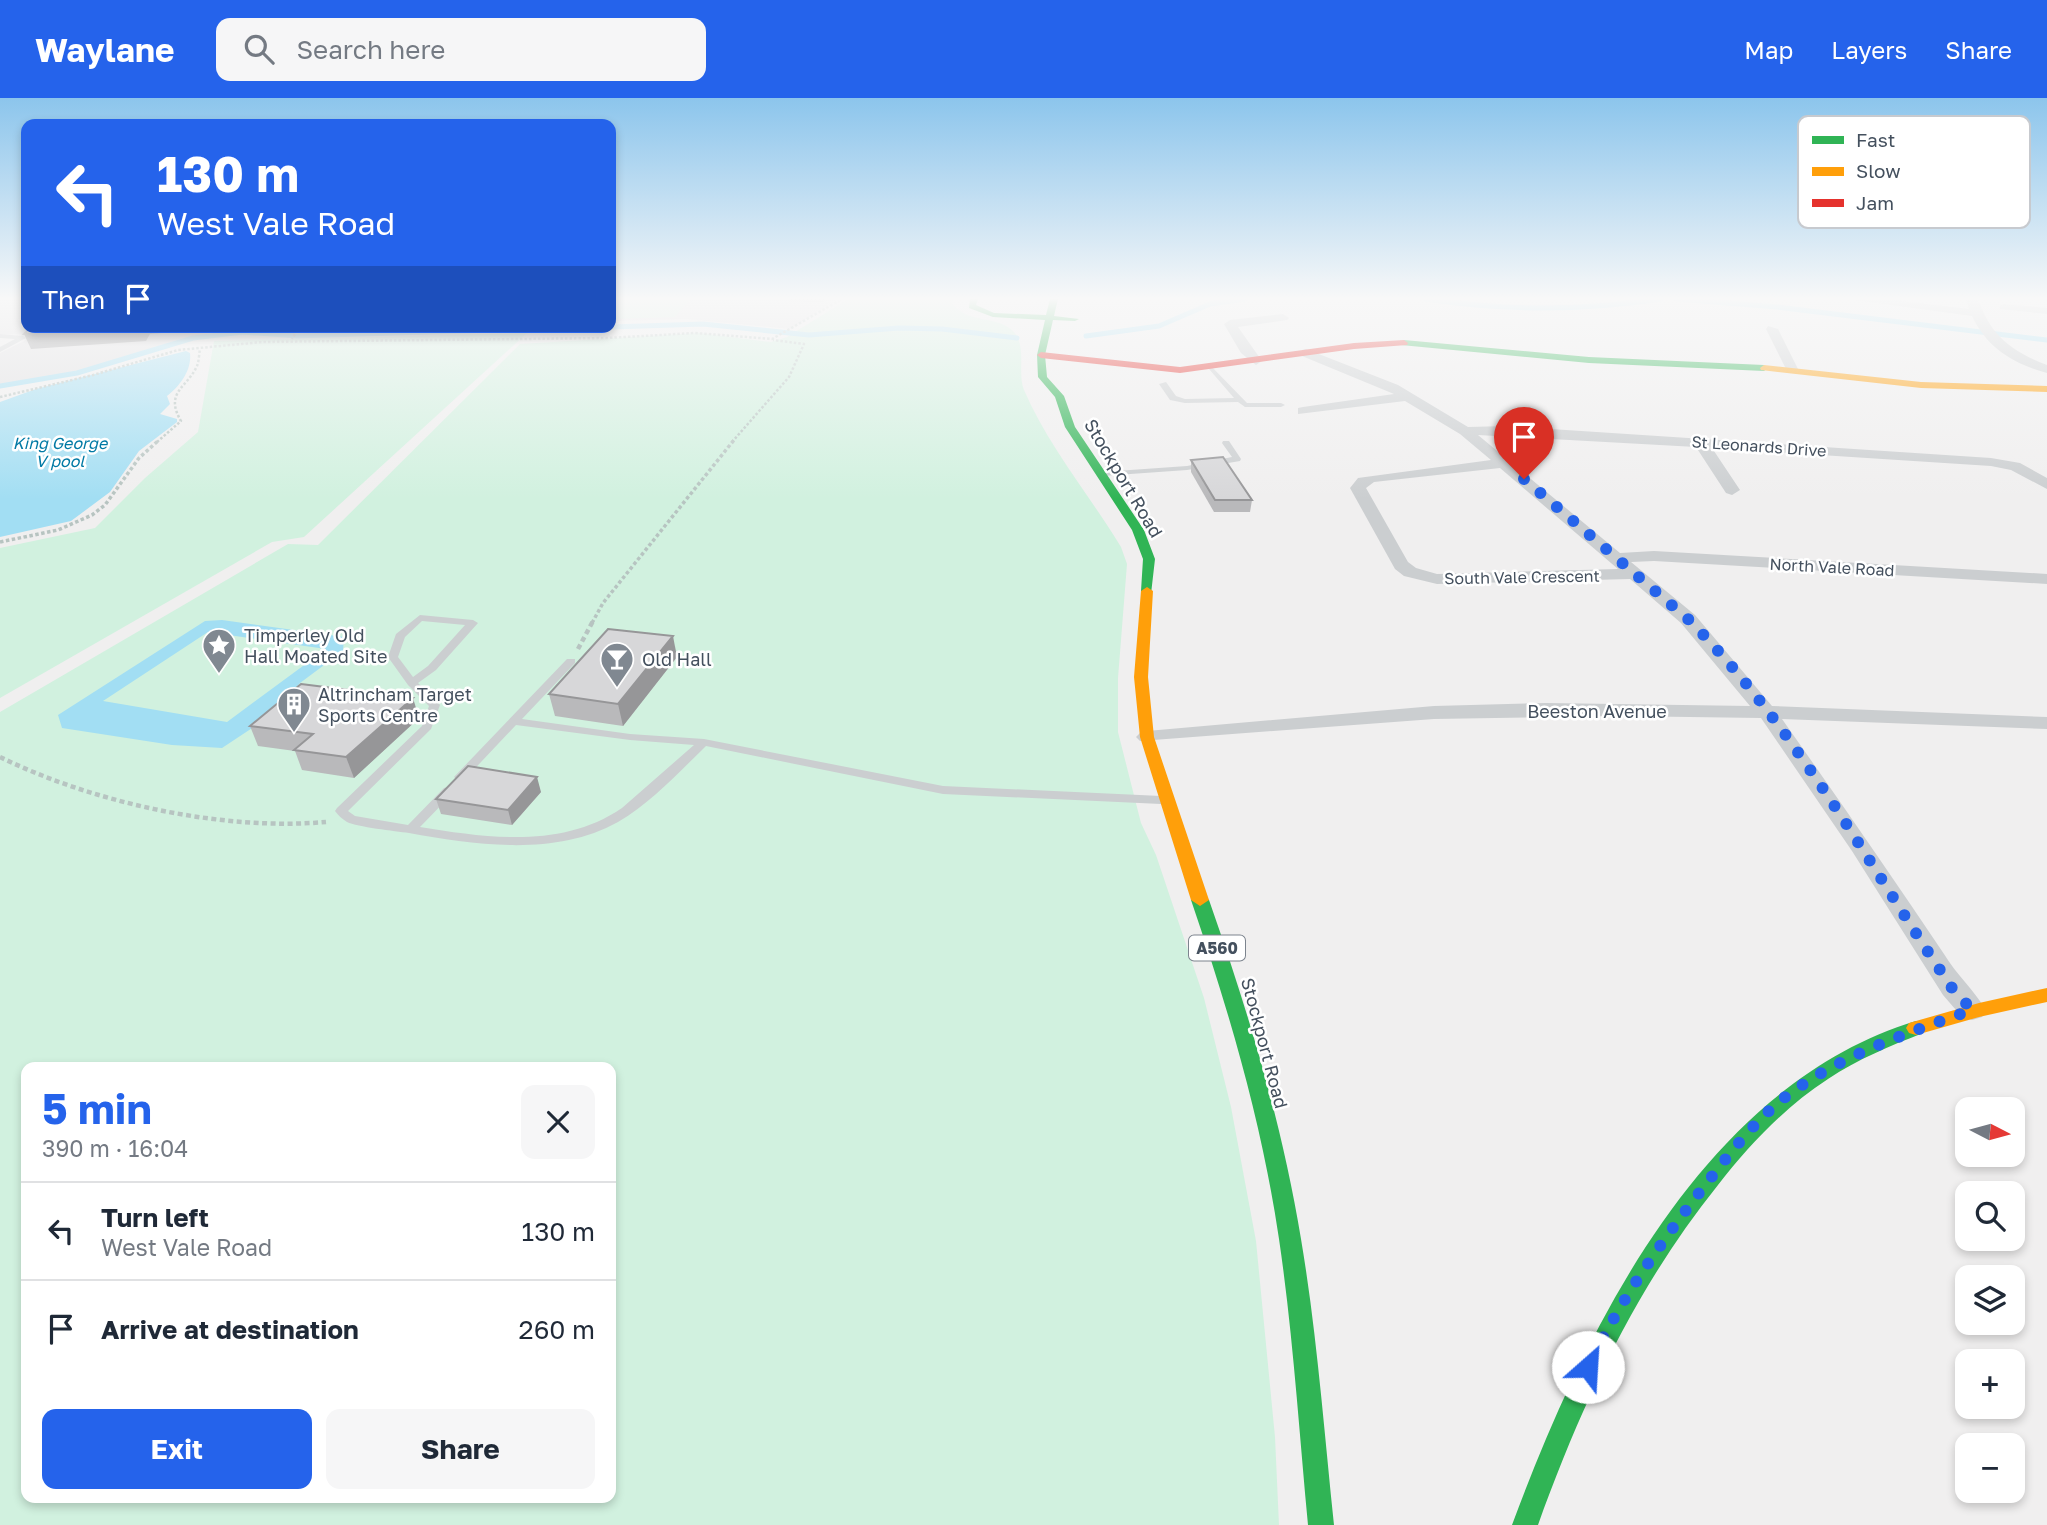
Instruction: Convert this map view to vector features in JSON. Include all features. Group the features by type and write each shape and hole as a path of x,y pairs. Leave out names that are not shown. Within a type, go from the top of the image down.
{"main road":[{"name":"Stockport Road","path":"1042,366 1042,377 1059,396 1070,427 1138,530 1149,559 1141,677 1147,737 1165,800 1233,993 1270,1136 1297,1285 1321,1525"},
{"path":"1059,396 1068,366"},
{"path":"1151,366 1161,369 1226,366"},
{"path":"1693,366 1793,371 1942,387 2047,389"},
{"path":"1525,1525 1566,1415 1610,1322 1680,1217 1734,1148 1766,1113 1828,1069 1868,1048 1972,1010 2047,995"}],"street":[{"path":"1336,366 1409,396 1465,431 1618,558 1699,630 1768,714 1863,849 1952,988 1972,1010"},
{"path":"1790,366 1793,371"},
{"path":"1303,411 1409,396"},
{"name":"St Leonards Drive","path":"1465,431 1506,430 2002,463 2021,468 2047,484"},
{"path":"1701,443 1732,490"},
{"name":"South Vale Crescent","path":"1506,463 1372,478 1363,481 1358,488 1401,565 1417,575 1437,579 1636,574"},
{"name":"North Vale Road","path":"1618,558 1654,556 2047,579"},
{"name":"Beeston Avenue","path":"1147,737 1328,719 1473,711 1768,714 2047,723"}],"lane":[{"path":"1211,368 1245,405 1281,405"},
{"path":"1163,384 1173,398 1185,401 1240,400"},
{"path":"1102,474 1187,468 1237,458 1226,443"},
{"path":"412,683 432,668 473,623 421,618 400,636 393,657 412,683 435,705 427,727 341,811 351,819 476,839 554,841 612,820 704,742"},
{"path":"411,829 571,661"},
{"path":"514,721 630,737 704,742 943,790 1165,800"}],"path":[{"path":"0,397 124,366"},
{"path":"0,542 72,525 105,505 139,458 181,421 175,411 176,393 197,366"},
{"path":"571,661 603,603 704,474 789,377 794,366"},
{"path":"0,757 72,785 173,810 285,826 351,819"}],"shaded area":[{"path":"0,366 99,366 76,373 0,385"}],"green space":[{"path":"210,366 491,366 304,537 272,542 0,698 0,548 95,528 145,478 198,432"},
{"path":"498,366 1021,366 1024,390 1044,430 1121,547 1127,564 1118,678 1118,732 1141,823 1156,855 1204,998 1231,1107 1256,1241 1275,1437 1279,1525 0,1525 0,712 288,544 318,545"}],"water":[{"name":"King George V pool","path":"128,366 188,366 181,382 167,396 170,404 160,414 177,419 177,422 139,451 110,492 71,521 0,537 0,402 36,389"},
{"path":"222,620 344,637 343,651 300,683 269,717 222,748 172,745 62,728 58,715 205,621","holes":["208,632 326,649 227,722 103,701"]}],"building":[{"path":"1223,457 1252,500 1215,500 1191,460"},
{"path":"608,629 673,636 618,704 549,694"},
{"path":"301,684 413,698 346,757 294,750 313,734 250,726"},
{"path":"468,766 537,777 508,810 436,799"}],"waterway":[{"path":"0,386 77,373 102,366"}],"traffic: fast":[{"path":"1042,366 1043,377 1059,396 1070,427 1138,530 1149,559 1147,591"},
{"path":"1711,366 1764,368"},
{"path":"1200,900 1246,1043 1281,1188 1301,1317 1321,1525"},
{"path":"1525,1525 1559,1436 1597,1353 1641,1274 1696,1196 1744,1140 1792,1094 1848,1057 1916,1028"}],"traffic: slow":[{"path":"1764,368 1921,385 2047,389"},
{"path":"1147,591 1141,677 1147,737 1200,900"},
{"path":"1916,1028 2047,995"}],"traffic: jam":[{"path":"1139,366 1180,370 1212,366"}],"place":[{"name":"Timperley Old Hall Moated Site","path":"219,675"},
{"name":"Old Hall","path":"617,689"},
{"name":"Altrincham Target Sports Centre","path":"294,734"}],"route":[{"path":"1524,479 1688,619 1710,642 1768,714 1812,775 1952,988 1972,1010 1868,1048 1828,1069 1789,1094 1766,1113 1734,1148 1688,1207 1636,1280 1610,1322 1588,1367"}]}
